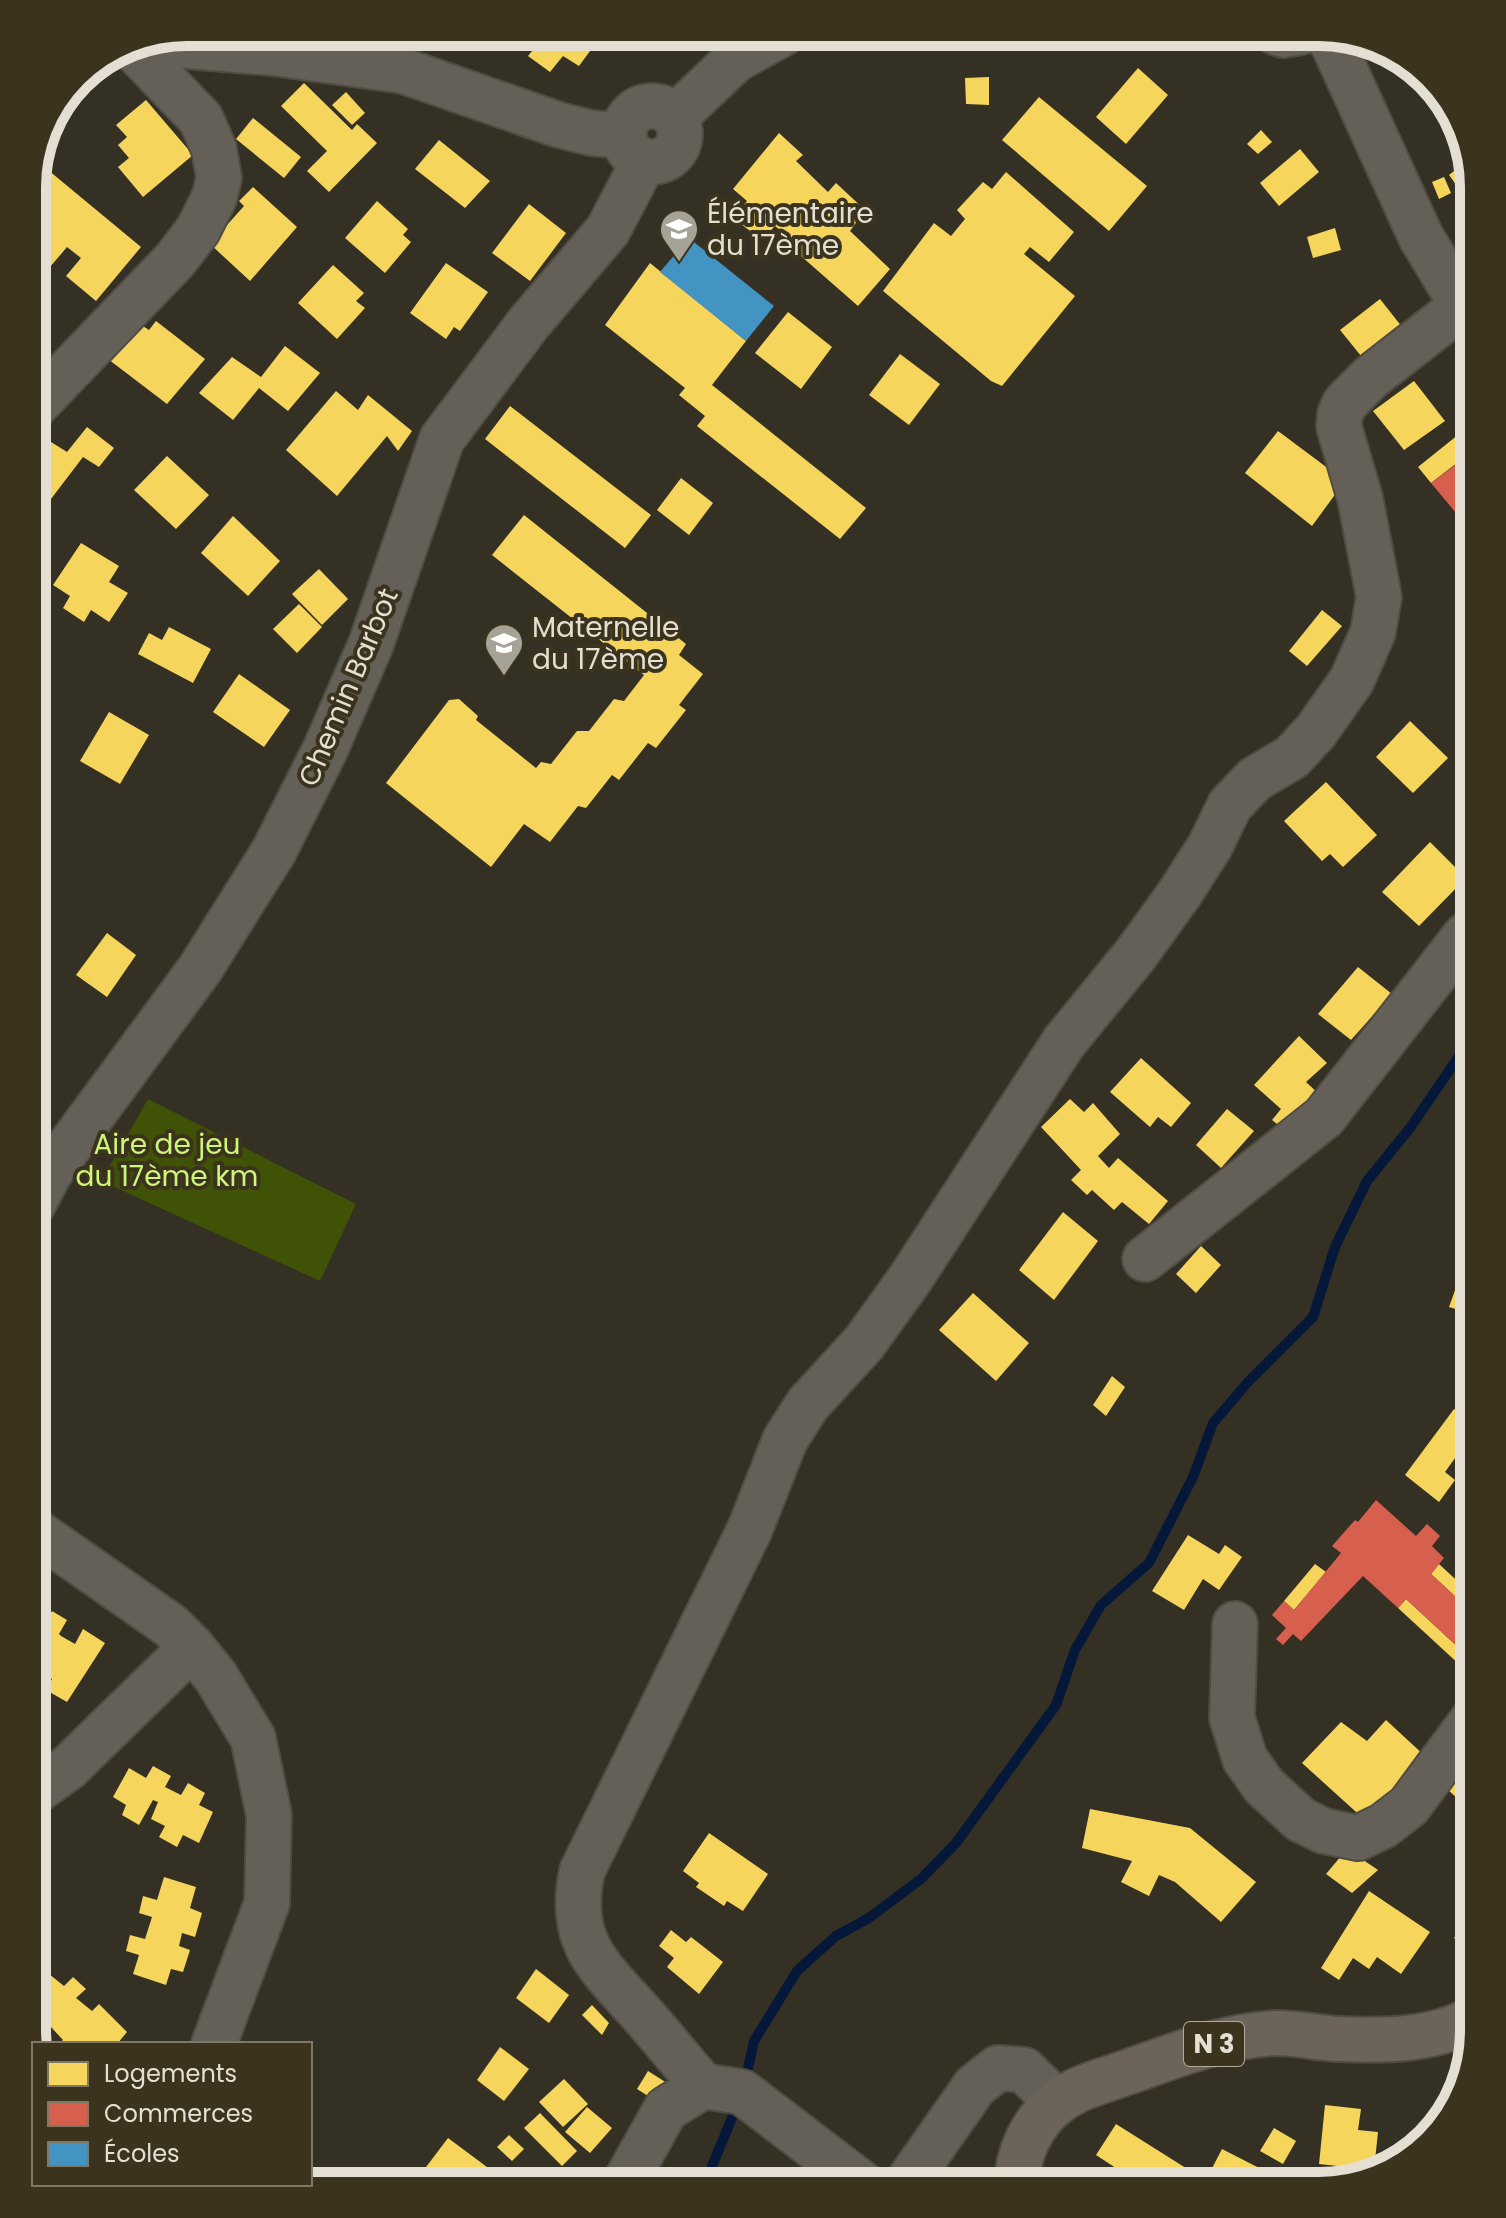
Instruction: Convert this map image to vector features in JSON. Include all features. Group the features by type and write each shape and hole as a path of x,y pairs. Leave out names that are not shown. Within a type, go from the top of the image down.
{"main road":[{"name":"N 3","path":"1017,2172 1027,2137 1057,2102 1091,2085 1181,2054 1234,2039 1278,2033 1338,2039 1416,2037 1460,2026"}],"street":[{"path":"186,46 273,53 404,71 634,148 658,162 674,152 681,135 675,117 735,60 760,46"},
{"path":"1334,47 1421,237 1460,303"},
{"path":"46,394 175,260 198,230 214,198 219,178 214,149 201,119 139,55"},
{"name":"Chemin Barbot","path":"46,1180 200,969 274,851 325,750 371,644 442,439 528,324 608,230 634,148"},
{"path":"847,2172 742,2092 703,2086 604,1972 589,1950 576,1899 582,1871 750,1529 785,1440 808,1404 864,1343 910,1279 1064,1042 1136,954 1180,893 1210,846 1230,805 1255,779 1292,757 1316,731 1352,680 1373,632 1379,597 1360,498 1339,427 1340,414 1345,403 1371,377 1460,321"},
{"path":"1145,1259 1324,1117 1460,942"},
{"path":"46,1539 171,1626 216,1677 253,1738 269,1815 267,1903 215,2042"},
{"path":"1235,1624 1232,1718 1245,1759 1264,1786 1301,1820 1324,1831 1358,1838 1383,1826 1409,1806 1460,1737"},
{"path":"46,1784 69,1767 192,1647"},
{"path":"915,2172 975,2086 998,2068 1024,2070 1057,2102"},
{"path":"631,2172 666,2109 703,2086"}],"green space":[{"name":"Aire de jeu du 17ème km","path":"148,1099 356,1204 320,1281 101,1181"}],"building: Logements":[{"path":"536,46 594,46 579,66 563,56 550,72 528,56"},
{"path":"1138,68 1168,95 1126,144 1096,117"},
{"path":"989,77 989,105 966,104 965,78"},
{"path":"304,83 352,130 357,124 377,143 329,192 307,171 327,151 281,106"},
{"path":"346,92 365,113 352,125 332,105"},
{"path":"1039,97 1147,186 1109,231 1002,140"},
{"path":"146,100 193,155 143,197 118,167 129,158 118,145 127,137 116,125"},
{"path":"253,118 301,157 284,178 236,139"},
{"path":"1261,130 1272,142 1258,154 1247,144"},
{"path":"779,133 803,155 796,161 828,192 836,183 865,210 850,231 890,269 858,306 785,242 789,237 775,226 762,240 733,218 747,201 733,189"},
{"path":"439,140 490,181 465,208 415,169"},
{"path":"1300,149 1319,172 1279,206 1260,183"},
{"path":"1459,167 1460,184 1457,186 1449,175"},
{"path":"47,169 141,247 96,301 66,276 81,258 67,247 50,267 46,264"},
{"path":"1006,172 1074,232 1049,262 1030,247 1024,254 1075,296 1002,386 991,381 883,291 934,223 951,236 965,219 957,210 983,182 992,189"},
{"path":"1444,177 1451,193 1439,199 1432,182"},
{"path":"253,187 297,227 250,281 210,244 244,206 239,201"},
{"path":"377,201 408,229 403,235 411,242 385,273 345,238"},
{"path":"529,204 566,233 530,281 492,253"},
{"path":"1335,228 1341,250 1313,258 1307,237"},
{"path":"446,263 488,292 460,331 454,327 446,339 410,313"},
{"path":"650,263 746,341 712,385 866,508 840,539 697,426 705,416 679,395 685,388 605,325"},
{"path":"333,265 364,293 356,301 365,308 337,339 298,303"},
{"path":"1380,299 1410,337 1370,367 1340,330"},
{"path":"788,312 832,347 801,389 755,353"},
{"path":"132,319 149,330 156,321 205,359 167,404 104,356"},
{"path":"285,346 320,373 288,411 259,388 233,420 199,393 232,357 261,377"},
{"path":"900,354 940,384 909,425 869,395"},
{"path":"1414,381 1445,421 1404,450 1373,411"},
{"path":"336,391 358,410 368,395 412,431 398,451 387,436 337,496 286,450"},
{"path":"510,406 651,515 625,548 485,439"},
{"path":"87,427 114,448 99,467 83,457 46,506 46,439 67,452"},
{"path":"1278,431 1345,481 1312,526 1245,473"},
{"path":"1460,433 1460,461 1431,483 1418,467"},
{"path":"167,456 209,495 176,529 134,490"},
{"path":"681,478 713,503 689,535 657,510"},
{"path":"524,515 686,644 679,655 703,674 679,705 686,710 656,748 648,743 619,780 612,775 586,808 578,806 550,842 524,824 491,867 386,783 449,700 459,699 478,716 476,720 536,768 541,762 551,764 577,731 589,731 614,699 624,701 644,675 492,555"},
{"path":"233,516 280,561 248,596 201,553"},
{"path":"81,543 119,566 109,582 128,593 109,622 91,610 84,622 63,608 70,596 53,585"},
{"path":"319,569 348,599 322,625 292,594"},
{"path":"299,604 322,627 297,653 273,629"},
{"path":"1322,610 1342,626 1307,666 1289,651"},
{"path":"169,627 211,649 193,683 138,654 149,633 162,640"},
{"path":"239,674 290,710 264,747 213,712"},
{"path":"109,712 149,735 120,784 80,761"},
{"path":"1410,721 1448,758 1413,793 1376,757"},
{"path":"1326,782 1377,835 1343,867 1330,854 1322,861 1284,821"},
{"path":"1430,842 1460,872 1460,884 1419,926 1382,892"},
{"path":"107,933 136,955 107,997 76,975"},
{"path":"1358,967 1392,994 1351,1040 1318,1014"},
{"path":"1299,1036 1327,1063 1306,1082 1320,1095 1287,1132 1272,1120 1281,1109 1254,1085"},
{"path":"1141,1058 1191,1103 1171,1127 1158,1117 1150,1127 1110,1092"},
{"path":"1070,1099 1084,1112 1093,1103 1120,1134 1098,1156 1109,1168 1118,1158 1168,1201 1149,1224 1122,1202 1114,1210 1092,1190 1087,1195 1071,1180 1081,1170 1041,1127"},
{"path":"1227,1109 1254,1131 1221,1168 1196,1145"},
{"path":"1063,1212 1098,1241 1054,1300 1019,1270"},
{"path":"1201,1246 1221,1265 1196,1293 1176,1274"},
{"path":"1458,1282 1460,1283 1460,1310 1449,1307"},
{"path":"973,1293 1029,1343 996,1381 939,1330"},
{"path":"1112,1376 1125,1387 1106,1416 1093,1405"},
{"path":"1454,1409 1460,1413 1460,1451 1445,1472 1455,1480 1439,1502 1405,1475"},
{"path":"1188,1535 1219,1554 1225,1545 1242,1557 1219,1590 1203,1579 1184,1610 1152,1591"},
{"path":"1315,1564 1326,1572 1294,1610 1284,1601"},
{"path":"1439,1564 1460,1583 1460,1595 1457,1598 1431,1574"},
{"path":"1406,1599 1460,1649 1460,1665 1398,1608"},
{"path":"52,1611 67,1620 59,1634 61,1636 75,1644 83,1629 105,1643 67,1702 46,1690 52,1679 46,1676 46,1621"},
{"path":"1386,1720 1426,1757 1366,1821 1302,1763 1341,1722 1367,1741"},
{"path":"153,1766 171,1776 165,1787 181,1795 188,1783 205,1793 199,1805 213,1812 199,1843 183,1835 177,1847 159,1837 165,1826 151,1819 158,1802 153,1800 139,1825 122,1815 126,1805 113,1797 129,1768 146,1778"},
{"path":"1460,1772 1460,1801 1448,1790"},
{"path":"1090,1809 1190,1828 1256,1882 1221,1922 1175,1882 1159,1875 1149,1896 1121,1882 1132,1861 1082,1848"},
{"path":"709,1833 768,1874 743,1911 727,1901 724,1906 696,1887 699,1883 683,1871"},
{"path":"1347,1849 1378,1870 1352,1893 1326,1874"},
{"path":"164,1877 196,1887 190,1908 202,1913 195,1937 182,1933 179,1946 190,1950 183,1972 171,1969 166,1985 133,1974 139,1955 126,1951 130,1935 145,1939 152,1917 139,1913 143,1896 157,1900"},
{"path":"1369,1891 1430,1932 1401,1974 1377,1957 1369,1969 1353,1958 1339,1980 1321,1968"},
{"path":"671,1930 686,1942 691,1937 723,1962 699,1994 667,1967 674,1958 659,1946"},
{"path":"536,1969 569,1995 549,2023 516,1998"},
{"path":"49,1974 64,1986 73,1977 86,1989 76,1998 92,2011 99,2004 127,2032 119,2042 61,2042 63,2040 50,2026 46,2030 46,1977"},
{"path":"592,2005 609,2023 602,2035 582,2015"},
{"path":"500,2047 529,2069 504,2101 477,2080"},
{"path":"648,2071 667,2083 656,2101 637,2089"},
{"path":"564,2079 588,2104 563,2127 539,2102"},
{"path":"1325,2105 1361,2109 1358,2130 1378,2132 1375,2160 1352,2168 1319,2164"},
{"path":"587,2107 612,2128 590,2153 565,2132"},
{"path":"540,2113 577,2151 562,2166 524,2128"},
{"path":"1116,2124 1189,2170 1122,2172 1096,2155"},
{"path":"1274,2128 1296,2141 1283,2164 1260,2151"},
{"path":"509,2135 524,2149 512,2161 497,2147"},
{"path":"448,2138 487,2167 483,2172 422,2172"},
{"path":"1222,2149 1267,2172 1210,2172"}],"building: Commerces":[{"path":"1460,462 1460,518 1431,483"},
{"path":"1376,1500 1416,1536 1427,1524 1440,1536 1432,1546 1444,1558 1431,1574 1457,1598 1460,1595 1460,1649 1406,1599 1398,1608 1363,1576 1301,1641 1293,1634 1283,1645 1276,1639 1286,1628 1272,1615 1284,1601 1294,1610 1341,1553 1332,1546 1355,1520 1358,1522"}],"building: Écoles":[{"path":"689,238 774,306 746,341 660,272"}],"waterway":[{"path":"745,2082 754,2041 797,1971 836,1936 869,1918 921,1879 956,1843 1056,1705 1075,1650 1101,1605 1149,1563 1193,1477 1213,1423 1248,1382 1313,1317 1335,1247 1367,1181 1410,1128 1460,1055"},
{"path":"711,2172 739,2101"}],"place":[{"name":"Élémentaire du 17ème","path":"679,263"},
{"name":"Maternelle du 17ème","path":"504,677"}]}
